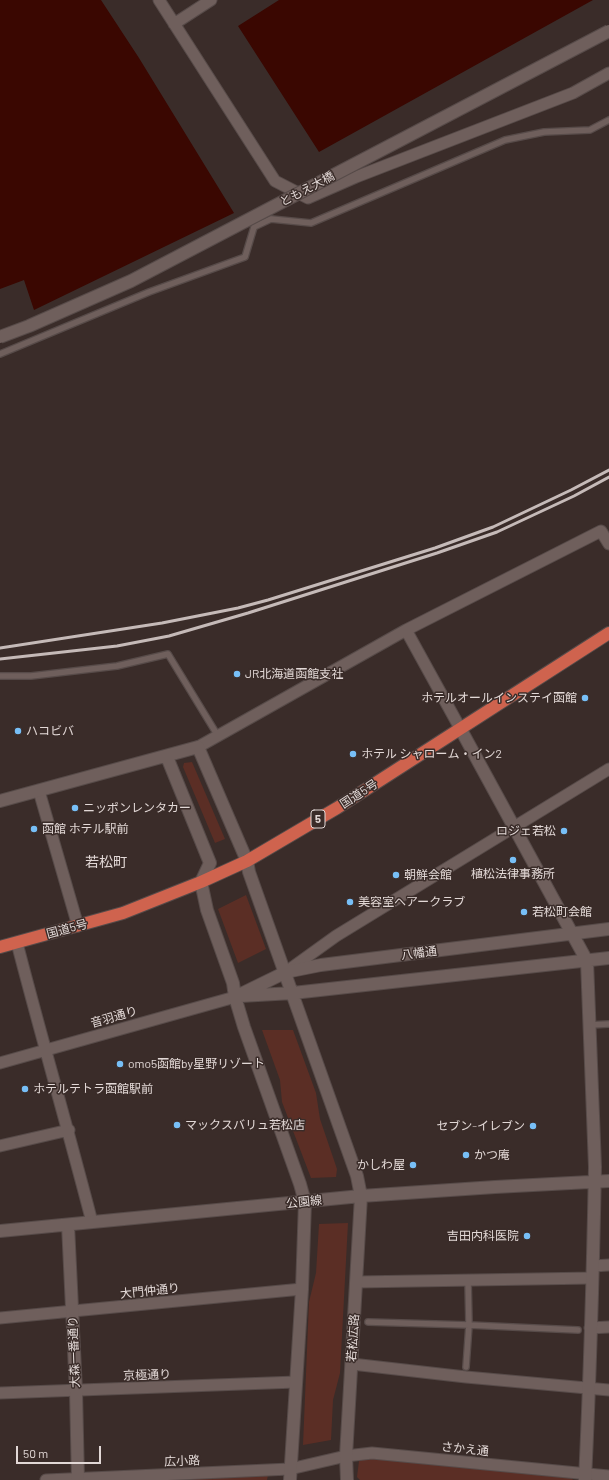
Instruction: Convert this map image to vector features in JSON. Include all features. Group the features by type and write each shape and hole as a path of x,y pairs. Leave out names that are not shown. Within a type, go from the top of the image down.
{"highway":[{"name":"国道5号","path":"0,947 123,913 202,882 247,861 336,808 609,633"}],"street":[{"path":"159,0 275,181 308,198 356,177 573,93 609,73"},
{"path":"174,24 211,0"},
{"name":"ともえ大橋","path":"0,337 145,274 609,31"},
{"path":"0,801 167,757 198,747 406,630 601,531 609,544"},
{"path":"406,630 515,826 587,961 595,1182 592,1272 584,1329 590,1388 585,1477"},
{"name":"若松広路","path":"198,747 247,861 252,879 357,1176 361,1196 346,1456 347,1480"},
{"path":"167,757 210,863 202,882 207,910 233,983 235,996 244,1027 300,1184 305,1202 302,1289 290,1475"},
{"path":"286,972 336,936 609,769"},
{"path":"40,791 78,926"},
{"name":"八幡通","path":"235,996 286,972 321,965 609,929"},
{"path":"17,943 45,1050 69,1130 92,1222"},
{"path":"235,996 292,993 609,958"},
{"name":"音羽通り","path":"0,1063 235,996"},
{"path":"0,1146 69,1130"},
{"name":"公園線","path":"0,1231 361,1196 609,1181"},
{"name":"大森一番通り","path":"68,1225 76,1391 78,1479"},
{"path":"357,1282 468,1280 592,1272 609,1265"},
{"name":"大門仲通り","path":"0,1318 302,1289"},
{"path":"584,1329 609,1327"},
{"path":"352,1364 466,1377 609,1390"},
{"name":"京極通り","path":"0,1393 296,1382"},
{"name":"さかえ通","path":"319,1462 346,1456 372,1453 585,1477 609,1476"},
{"name":"広小路","path":"46,1480 290,1475 319,1462"}],"lane":[{"path":"0,354 149,292 245,257 254,226 271,219 311,223 505,140 544,132 590,130 609,120"},
{"path":"0,676 31,676 117,666 168,654 218,736"},
{"path":"590,1025 609,1024"},
{"path":"466,1367 469,1325 468,1280"},
{"path":"368,1322 584,1329"}],"shaded area":[{"path":"0,0 101,0 139,58 234,213 34,310 24,280 0,289"},
{"path":"279,0 593,0 319,152 238,26"},
{"path":"192,762 225,839 215,843 183,767 184,763"},
{"path":"246,895 266,949 238,963 218,909"},
{"path":"262,1030 293,1030 316,1093 320,1119 337,1169 336,1177 311,1178 282,1102 280,1080"},
{"path":"348,1223 340,1373 333,1400 331,1440 303,1445 309,1302 316,1273 319,1224"},
{"path":"364,1457 572,1478 573,1480 360,1480 357,1477 359,1461"},
{"path":"268,1475 267,1480 155,1480"}],"railway":[{"path":"0,648 162,623 238,608 268,600 435,548 493,527 609,470"},
{"path":"0,659 117,646 169,636 248,613 437,553 497,532 574,496 609,477"}],"place":[{"name":"JR北海道函館支社","path":"237,674"},
{"name":"ホテルオールインステイ函館","path":"585,698"},
{"name":"ハコビバ","path":"18,731"},
{"name":"ホテル シャローム・イン2","path":"353,754"},
{"name":"ニッポンレンタカー","path":"75,808"},
{"name":"函館 ホテル駅前","path":"34,829"},
{"name":"ロジェ若松","path":"564,831"},
{"name":"植松法律事務所","path":"513,860"},
{"name":"朝鮮会館","path":"396,875"},
{"name":"美容室ヘアークラブ","path":"350,902"},
{"name":"若松町会館","path":"524,912"},
{"name":"omo5函館by星野リゾート","path":"120,1064"},
{"name":"ホテルテトラ函館駅前","path":"25,1089"},
{"name":"マックスバリュ若松店","path":"177,1125"},
{"name":"セブン-イレブン","path":"533,1126"},
{"name":"かつ庵","path":"466,1155"},
{"name":"かしわ屋","path":"413,1165"},
{"name":"吉田内科医院","path":"527,1236"}],"district":[{"name":"若松町","path":"106,862"}]}
